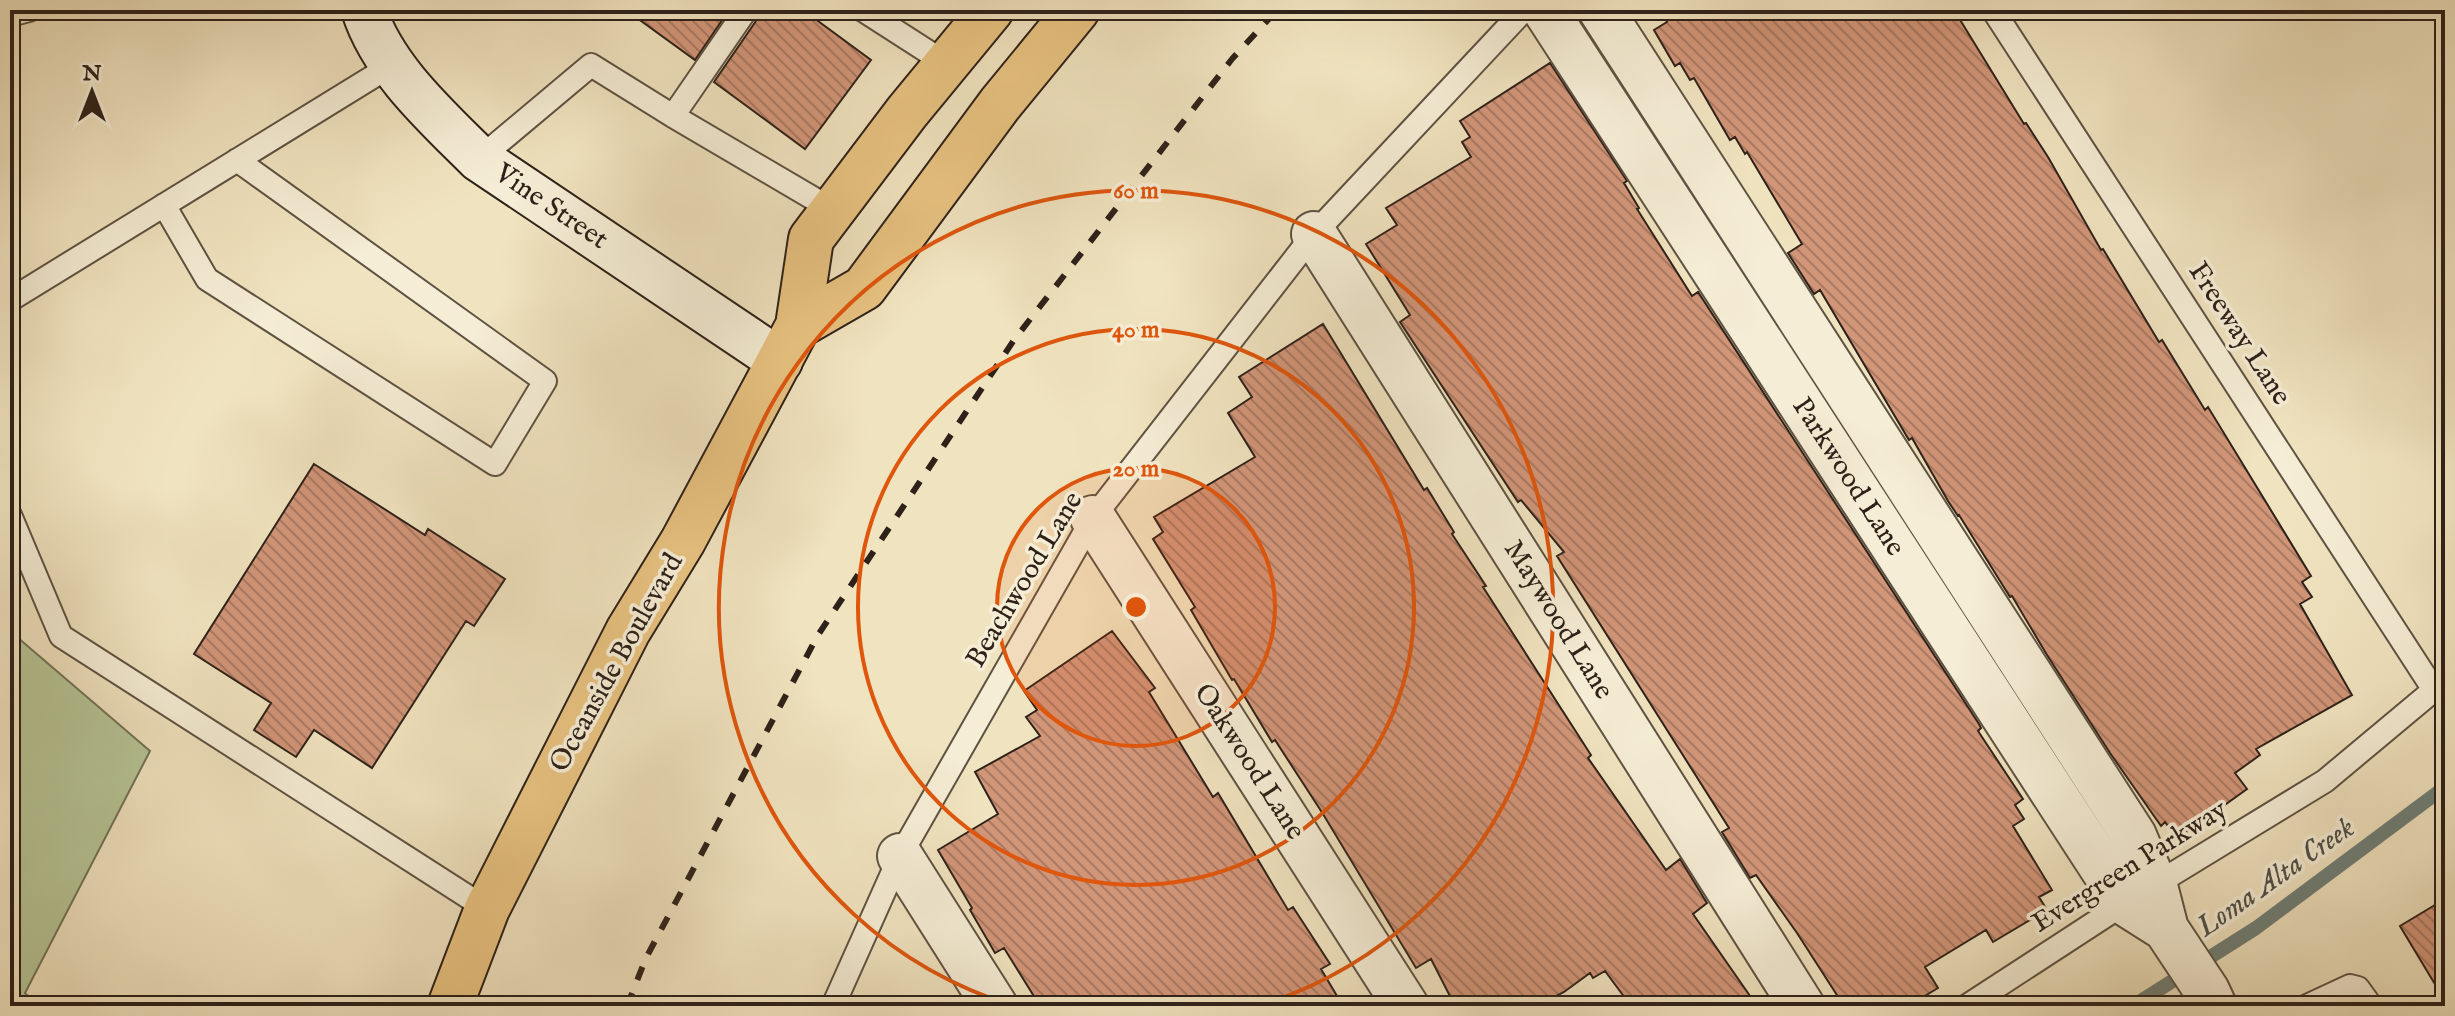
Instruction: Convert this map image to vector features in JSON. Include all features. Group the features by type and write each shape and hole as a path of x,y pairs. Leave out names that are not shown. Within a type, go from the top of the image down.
{"main road":[{"name":"Oceanside Boulevard","path":"450,1006 487,909 628,631 683,541 789,344 811,239 991,10"},
{"path":"789,344 864,288 1000,104 1077,10"}],"street":[{"name":"Parkwood Lane","path":"1545,10 2211,998"},
{"name":"Parkwood Lane","path":"1601,10 2134,836 2140,895"},
{"name":"Vine Street","path":"371,13 392,65 479,159 789,344"},
{"name":"Maywood Lane","path":"1314,234 1802,1006"},
{"name":"Oakwood Lane","path":"1093,518 1406,1006"},
{"path":"900,856 995,1006"}],"lane":[{"path":"10,15 29,10"},
{"path":"673,116 746,10"},
{"path":"863,10 947,64"},
{"name":"Beachwood Lane","path":"833,1006 900,856 1093,518 1314,234 1524,10"},
{"name":"Freeway Lane","path":"1993,10 2434,690"},
{"path":"10,300 392,65"},
{"path":"479,159 591,65 833,210"},
{"path":"164,205 207,279 495,464 545,381 237,160"},
{"path":"10,515 61,636 487,909"},
{"name":"Evergreen Parkway","path":"1967,1006 2325,781 2434,690"},
{"path":"2307,1006 2350,986 2358,988 2371,1006"}],"green space":[{"path":"10,631 150,751 25,993 37,1006 10,1006"}],"building":[{"path":"626,10 729,10 695,60"},
{"path":"760,10 803,10 871,60 805,149 714,82 758,18"},
{"path":"1661,10 1954,10 2024,124 2048,157 2101,250 2159,342 2162,340 2205,410 2208,407 2311,576 2302,582 2312,597 2300,604 2352,695 2256,749 2260,755 2235,773 2247,789 2177,839 2165,822 2161,826 2110,753 2012,596 1948,501 1912,438 1909,440 1820,290 1814,294 1788,253 1802,244 1747,152 1745,154 1735,137 1730,140 1694,78 1690,80 1680,63 1675,66 1654,30 1667,22"},
{"path":"1550,63 1627,181 1624,183 1637,209 1692,296 1698,292 1979,724 1981,728 1978,731 2023,799 2015,805 2024,819 2013,826 2052,890 2039,897 2047,910 1993,942 1986,930 1925,967 1938,988 1908,1006 1844,1006 1756,875 1750,878 1722,832 1729,828 1557,556 1564,552 1521,500 1518,502 1400,322 1410,315 1366,244 1397,225 1386,208 1471,157 1462,142 1470,137 1460,121"},
{"path":"1323,324 1424,490 1427,488 1454,532 1452,534 1486,586 1483,587 1591,755 1588,758 1666,870 1680,859 1707,903 1693,914 1757,1006 1631,1006 1605,971 1593,978 1590,973 1537,1006 1455,1006 1431,959 1416,968 1323,814 1232,680 1191,610 1195,607 1153,539 1163,532 1154,517 1255,457 1228,413 1252,397 1239,377"},
{"path":"314,464 425,535 428,529 505,579 474,626 466,621 372,768 314,730 296,757 254,730 271,703 194,654"},
{"path":"1112,631 1155,688 1149,692 1213,797 1218,793 1288,910 1293,907 1330,964 1321,969 1343,1006 1040,1006 1004,948 995,953 938,850 998,814 975,772 1040,736 1026,717 1037,710 1024,691"},
{"path":"2445,899 2445,1001 2400,926"}],"waterway":[{"name":"Loma Alta Creek","path":"2133,1006 2256,928 2445,787"}],"railway":[{"path":"627,1006 646,958 818,635 1014,340 1232,59 1277,10"}]}
